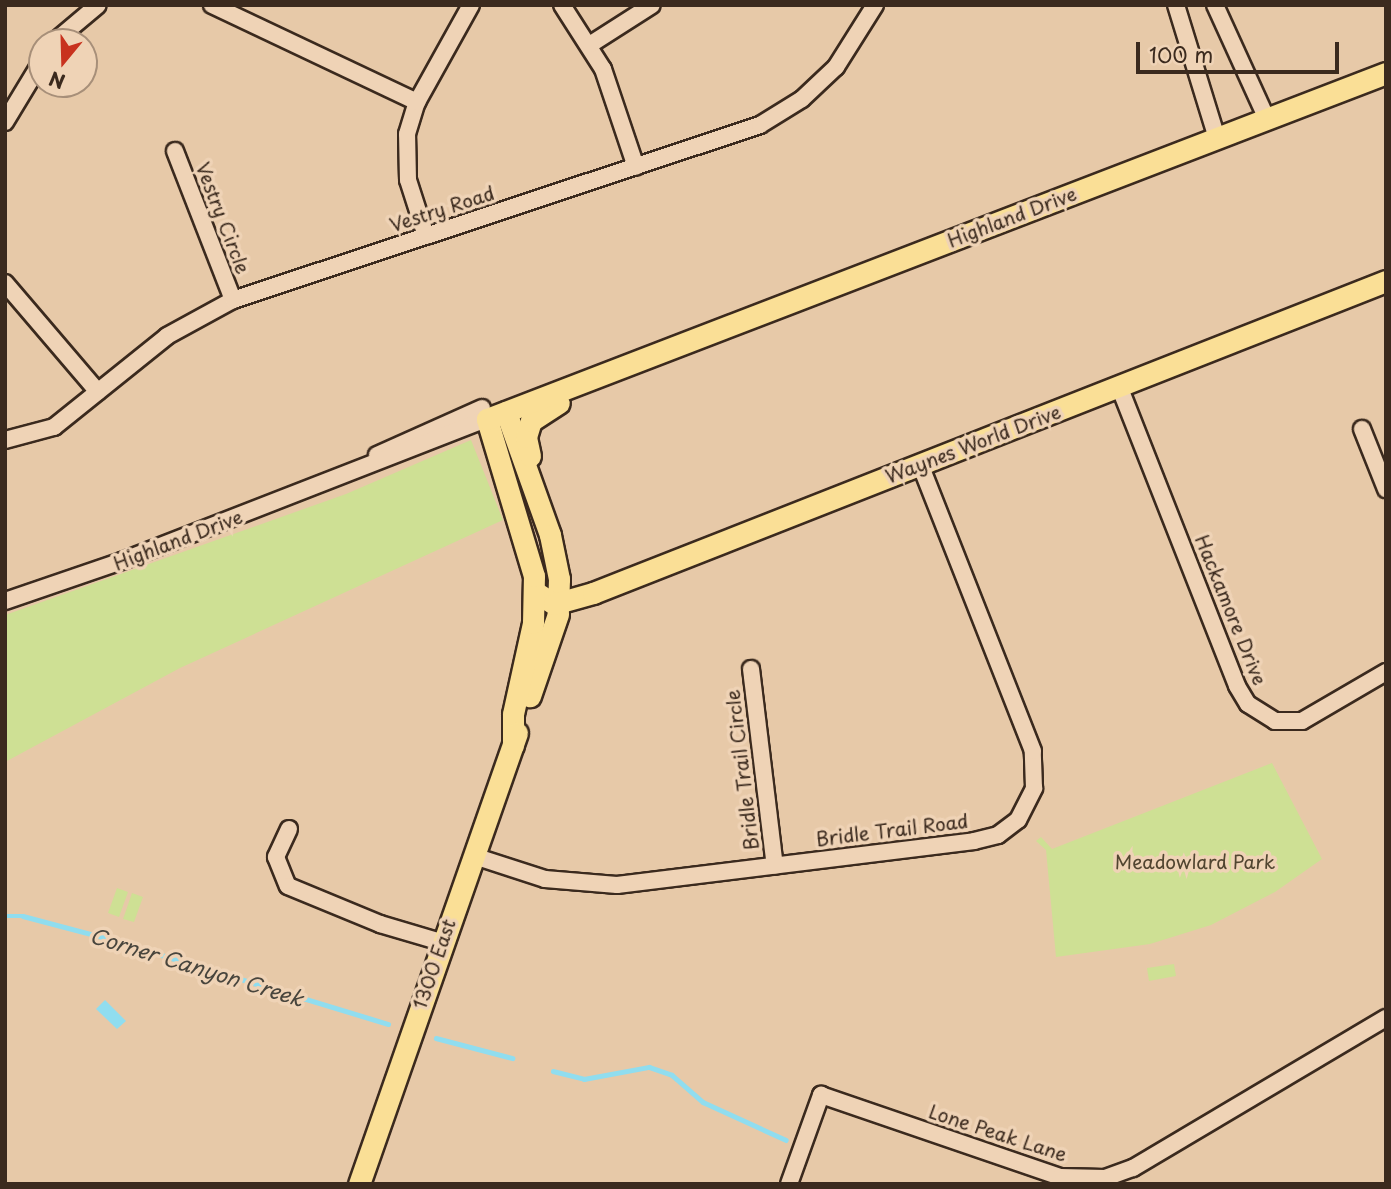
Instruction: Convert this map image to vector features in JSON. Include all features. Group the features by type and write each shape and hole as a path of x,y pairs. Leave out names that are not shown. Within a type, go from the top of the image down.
{"main road":[{"name":"Highland Drive","path":"492,413 638,362 1386,73"},
{"name":"Waynes World Drive","path":"560,603 1386,281"},
{"path":"536,496 526,437 531,421 638,362"},
{"name":"1300 East","path":"359,1184 560,603 556,558 536,496 492,413"},
{"name":"1300 East","path":"492,413 530,552 535,592 531,642 513,714 513,745"},
{"path":"535,592 544,602 560,603"}],"street":[{"path":"71,28 98,5"},
{"path":"212,5 417,102"},
{"path":"426,236 406,164 407,134 417,102 471,5"},
{"path":"562,5 591,44 613,93 636,167"},
{"path":"591,44 652,5"},
{"name":"Vestry Road","path":"5,440 54,427 167,336 233,300 739,135 782,113 836,67 875,5"},
{"path":"1176,5 1217,138"},
{"path":"1215,5 1267,119"},
{"path":"5,122 28,84"},
{"name":"Vestry Circle","path":"175,151 233,300"},
{"path":"5,283 98,392"},
{"name":"Hackamore Drive","path":"1119,386 1237,686 1248,705 1275,720 1302,721 1386,672"},
{"name":"Highland Drive","path":"5,601 350,475 409,437 492,413"},
{"path":"1362,429 1386,489"},
{"name":"Bridle Trail Road","path":"474,856 545,879 599,886 986,839 1018,820 1030,799 1036,776 1033,751 920,464"},
{"name":"Bridle Trail Circle","path":"751,669 775,866"},
{"path":"289,829 276,857 288,886 380,924 441,942"},
{"name":"Lone Peak Lane","path":"789,1184 821,1095 1060,1177 1091,1180 1119,1174 1386,1018"}],"green space":[{"path":"471,440 503,520 180,668 5,762 5,615 346,494"},
{"name":"Meadowlard Park","path":"1272,763 1322,859 1275,892 1211,925 1150,944 1056,957 1046,850 1036,841 1041,837 1052,849"},
{"path":"117,888 128,892 119,917 108,913"},
{"path":"132,893 143,897 134,922 123,919"},
{"path":"1174,964 1176,976 1149,981 1147,968"}],"water":[{"path":"105,1000 126,1021 117,1029 96,1009"}],"waterway":[{"name":"Corner Canyon Creek","path":"5,916 23,916 102,937 388,1024"},
{"name":"Corner Canyon Creek","path":"436,1038 512,1058"},
{"name":"Corner Canyon Creek","path":"553,1071 584,1079 649,1067 672,1075 703,1102 786,1140"}]}
